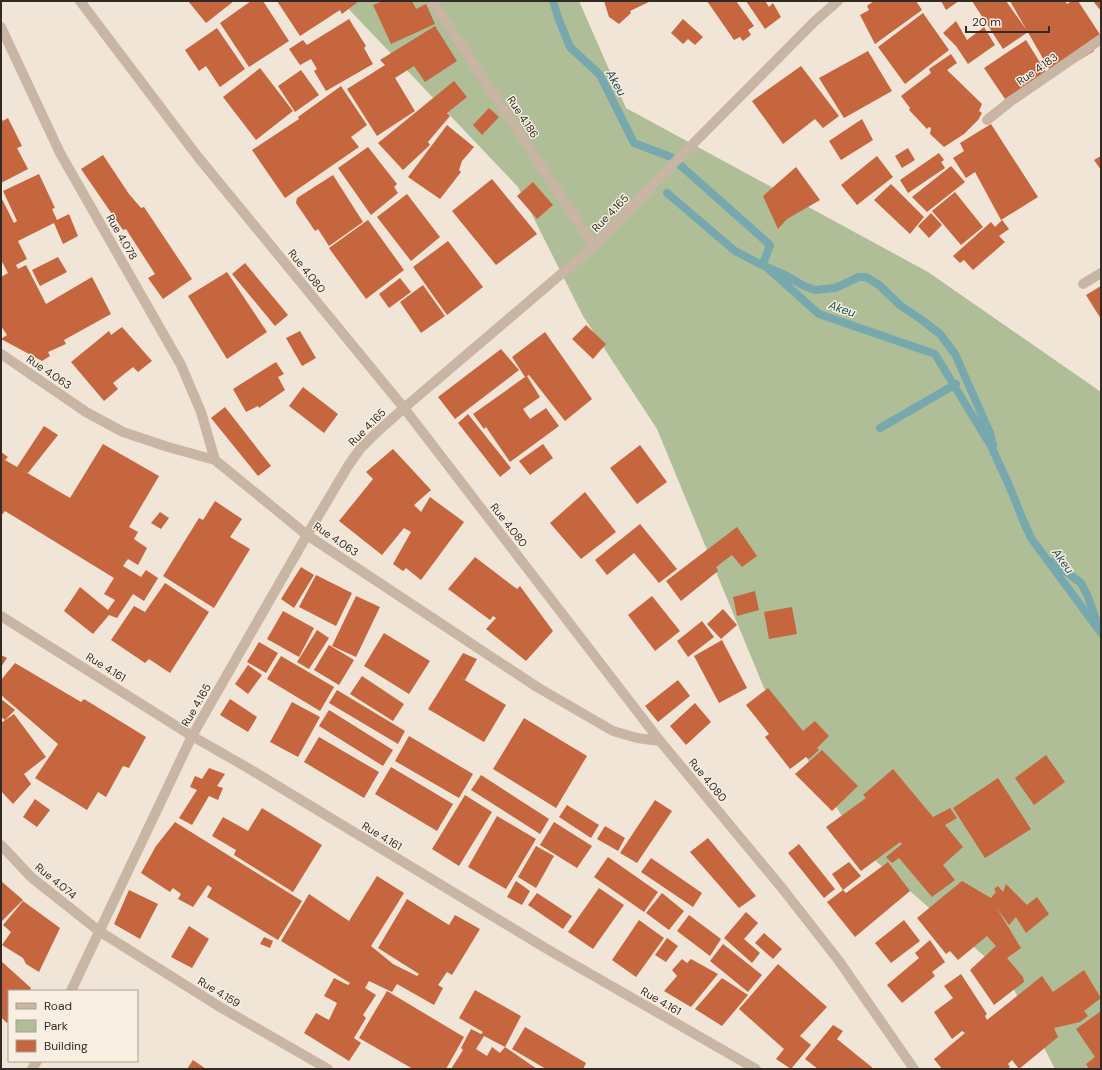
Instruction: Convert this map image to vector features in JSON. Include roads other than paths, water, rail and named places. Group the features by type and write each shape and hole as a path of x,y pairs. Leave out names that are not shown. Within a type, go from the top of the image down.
{"street":[{"name":"Rue 4.080","path":"80,1 198,157 404,408 660,740 782,888 839,961 914,1069"},
{"name":"Rue 4.186","path":"432,1 594,246"},
{"name":"Rue 4.165","path":"71,990 192,736 307,535 348,466 360,449 404,408 594,246 667,170 816,21 838,1"},
{"name":"Rue 4.078","path":"1,27 60,153 181,365 201,412 215,460"},
{"name":"Rue 4.183","path":"986,120 1101,39"},
{"path":"1083,284 1101,273"},
{"name":"Rue 4.063","path":"1,354 86,412 123,432 168,447 215,460 307,535 537,687 613,731 638,738 660,740"},
{"name":"Rue 4.161","path":"1,616 192,736 248,768 552,952 756,1069"},
{"name":"Rue 4.074","path":"1,845 31,877 100,931"},
{"name":"Rue 4.159","path":"100,931 220,1007 328,1069"}],"waterway":[{"name":"Akeu","path":"553,1 570,47 600,75 634,143 671,157 770,245 763,264 819,314 935,354 991,446 1031,538 1101,633"},
{"path":"667,193 735,251 787,276 804,286 815,290 835,288 859,277 866,277 879,285 901,306 940,334 955,354 990,433 993,445"},
{"path":"880,428 956,384"},
{"path":"1053,562 1081,583 1088,597 1098,625"}]}
